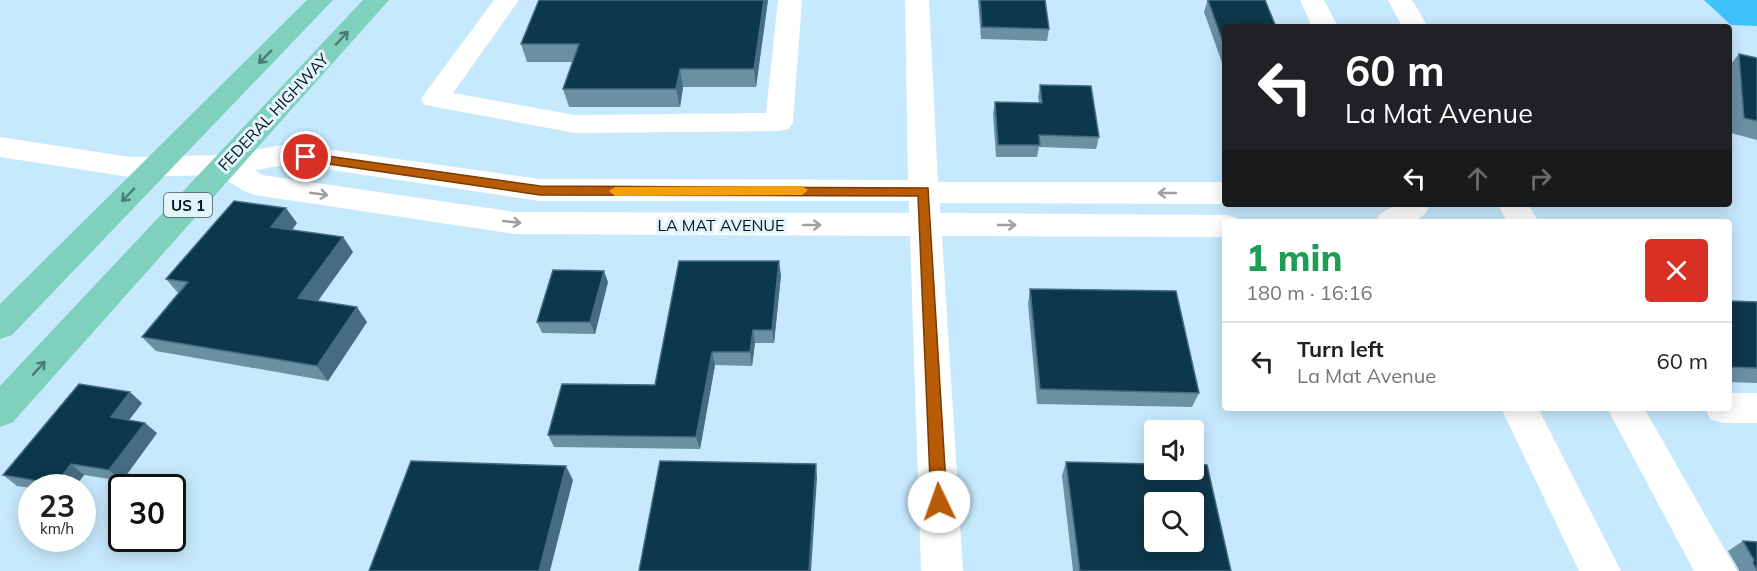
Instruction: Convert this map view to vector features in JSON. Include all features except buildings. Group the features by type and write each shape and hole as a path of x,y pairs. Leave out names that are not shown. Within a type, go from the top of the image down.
{"main road":[{"name":"US 1","path":"0,325 321,0"},
{"name":"FEDERAL HIGHWAY","path":"0,411 377,0"}],"street":[{"path":"507,0 435,99 575,124 779,122 790,0"},
{"path":"917,0 942,571"},
{"path":"1312,0 1324,24"},
{"path":"1400,0 1413,24"},
{"name":"LA MAT AVENUE","path":"0,147 130,167 224,165 290,154 540,190 962,194 1222,193"},
{"name":"LA MAT AVENUE","path":"224,165 255,184 515,223 1222,226"},
{"path":"1732,408 1757,408"},
{"path":"1520,411 1600,571"},
{"path":"1627,411 1716,571"}],"water":[{"path":"1704,0 1757,0 1757,26 1730,24"}],"slow traffic":[{"path":"615,191 802,190"}],"route":[{"path":"306,157 540,190 896,190 924,192 939,502"}]}
